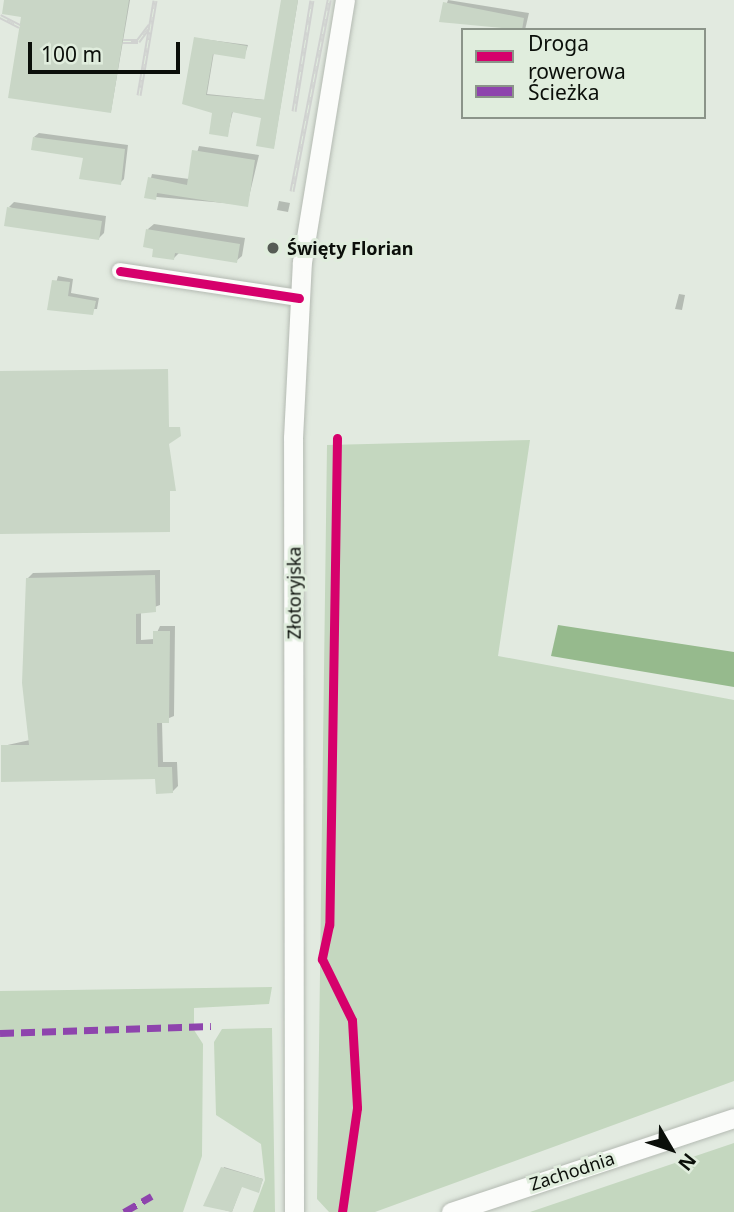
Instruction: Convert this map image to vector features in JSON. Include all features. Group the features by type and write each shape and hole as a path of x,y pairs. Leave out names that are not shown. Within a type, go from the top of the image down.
{"main road":[{"name":"Złotoryjska","path":"300,1207 293,438 299,298 345,0"},
{"name":"Zachodnia","path":"451,1212 734,1118"}],"street":[{"path":"120,271 299,298"}],"shaded area":[{"path":"530,440 498,656 734,700 734,1081 375,1212 329,1212 317,1199 327,445"},
{"path":"558,625 734,652 734,687 551,656"},
{"path":"272,987 269,1004 194,1008 194,1030 203,1044 202,1156 183,1212 0,1212 0,991"},
{"path":"272,1028 275,1212 253,1212 265,1180 261,1144 216,1115 214,1042 222,1029"},
{"path":"734,1143 734,1212 530,1212"}],"building":[{"path":"4,0 129,0 111,113 8,98 21,17 2,14"},
{"path":"281,0 298,0 274,149 256,146 261,118 232,112 228,137 209,134 212,113 182,104 194,37 247,46 245,59 213,54 206,95 264,100"},
{"path":"443,2 524,18 522,28 439,22"},
{"path":"33,137 125,149 121,185 79,179 83,158 31,150"},
{"path":"192,150 255,160 248,207 157,193 156,200 144,198 148,177 187,185"},
{"path":"7,207 102,221 99,240 4,226"},
{"path":"146,229 240,244 237,263 175,253 174,260 152,257 153,249 143,247"},
{"path":"52,280 70,282 68,296 96,301 93,315 47,310"},
{"path":"168,369 169,427 180,427 181,436 169,444 176,491 170,491 170,532 0,534 0,371"},
{"path":"155,575 156,612 136,614 136,644 153,644 153,631 170,631 169,723 157,723 158,767 172,767 173,793 156,794 155,779 1,782 1,745 29,745 22,683 26,578"},
{"path":"221,1167 263,1179 259,1193 242,1187 232,1212 203,1206"}],"railway":[{"path":"139,95 155,0"},
{"path":"294,111 312,0"},
{"path":"292,191 329,0"},
{"path":"0,16 20,26"},
{"path":"123,41 138,41 150,25"}],"marked path":[{"path":"0,1033 211,1026"},
{"path":"124,1212 152,1196"}],"cycle path":[{"path":"120,271 299,298"},
{"path":"337,438 329,925 322,959 352,1020 357,1108 342,1212"}],"place":[{"name":"Święty Florian","path":"273,248"}]}
